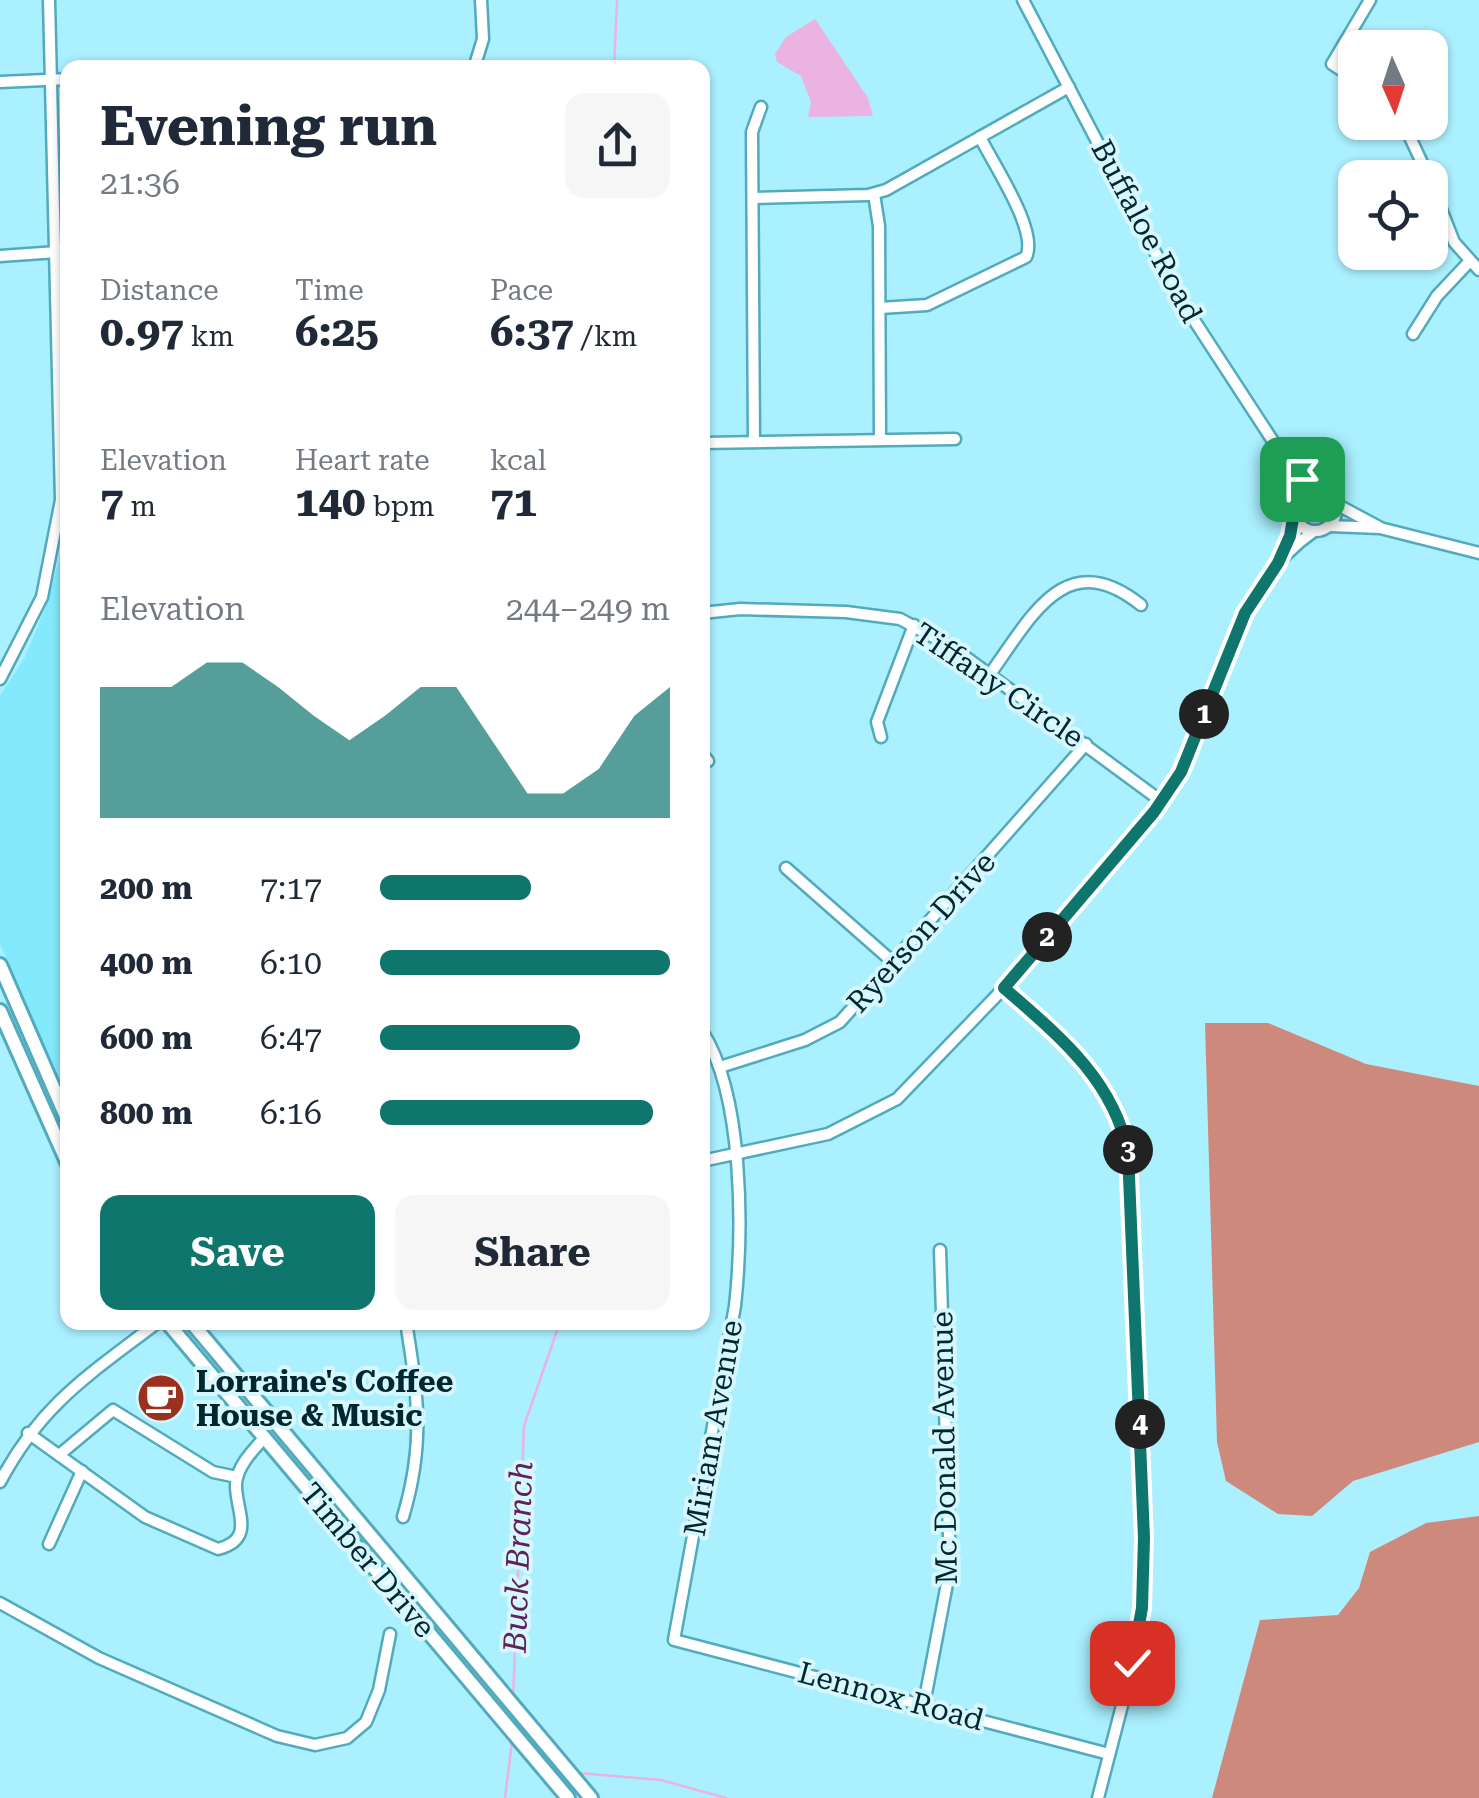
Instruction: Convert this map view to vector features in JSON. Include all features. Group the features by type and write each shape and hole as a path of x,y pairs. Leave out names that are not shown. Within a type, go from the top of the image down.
{"main road":[{"path":"0,965 60,1102"},
{"path":"0,1011 60,1146"},
{"name":"Timber Drive","path":"175,1330 568,1798"},
{"name":"Timber Drive","path":"198,1330 591,1798"}],"street":[{"path":"49,0 60,316"},
{"path":"476,60 483,39 481,0"},
{"name":"Buffaloe Road","path":"1023,0 1177,294 1282,455 1315,488"},
{"path":"1352,30 1370,0"},
{"path":"0,82 60,79"},
{"path":"753,198 874,194 1069,87"},
{"path":"754,442 752,132 761,107"},
{"path":"880,308 928,305 1026,257 1031,247 1026,227 980,137"},
{"path":"874,194 880,226 880,439"},
{"path":"1448,227 1454,242 1479,270"},
{"path":"0,256 56,252"},
{"path":"1412,334 1437,296 1469,262"},
{"path":"710,443 955,439"},
{"name":"Buffaloe Road","path":"1282,455 1296,501"},
{"path":"710,1160 828,1134 897,1099 1004,988 1181,772 1245,613 1278,563 1296,520 1296,501 1315,488 1380,528"},
{"path":"1330,526 1336,504"},
{"path":"0,678 29,630 54,551 60,507"},
{"path":"1296,520 1314,532"},
{"path":"1278,563 1314,532 1330,526 1380,528 1479,554"},
{"path":"990,674 1043,601 1060,588 1086,580 1111,585 1141,605"},
{"name":"Tiffany Circle","path":"710,612 740,609 846,612 881,615 914,625 990,674 1161,801"},
{"path":"882,737 876,722 914,625"},
{"name":"Ryerson Drive","path":"720,1067 826,1031 894,963 1086,744"},
{"path":"786,868 894,963"},
{"path":"1004,988 1095,1075 1118,1114 1128,1152 1144,1581 1135,1650 1098,1798"},
{"path":"710,1047 720,1067 736,1155"},
{"name":"Miriam Avenue","path":"674,1640 735,1306 740,1254 736,1155"},
{"name":"Mc Donald Avenue","path":"924,1704 950,1568 940,1250"},
{"path":"0,1482 28,1433 53,1404 148,1330"},
{"path":"403,1517 418,1468 418,1396 407,1330"},
{"path":"59,1455 113,1410 213,1472 237,1477"},
{"path":"28,1433 158,1524 218,1549 235,1542 241,1531 237,1477 266,1437"},
{"path":"49,1544 82,1471"},
{"path":"0,1603 117,1666 276,1736 315,1745 347,1738 366,1722 379,1690 390,1634"},
{"name":"Lennox Road","path":"674,1640 1109,1754"}],"shaded area":[{"path":"815,19 868,98 873,116 808,117 811,102 801,76 777,62 775,54 786,37"},
{"path":"60,555 60,1085 0,944 0,696 25,657 47,604"},
{"path":"1205,1023 1268,1023 1366,1064 1479,1086 1479,1442 1353,1481 1312,1516 1278,1514 1226,1481 1217,1442"},
{"path":"1479,1516 1479,1798 1212,1798 1260,1620 1338,1615 1359,1588 1370,1552 1426,1523"}],"waterway":[{"name":"Buck Branch","path":"614,60 617,0"},
{"name":"Buck Branch","path":"513,1699 524,1426 557,1330"},
{"name":"Buck Branch","path":"505,1798 512,1742"},
{"path":"578,1773 661,1780 726,1798"}],"place":[{"name":"Lorraine's Coffee House & Music","path":"161,1398"}],"route":[{"path":"1132,1663 1142,1608 1144,1538 1128,1152 1118,1114 1095,1075 1004,988 1154,812 1181,772 1245,613 1278,563 1290,536 1296,520 1296,501 1303,492 1315,488 1302,479"}]}
